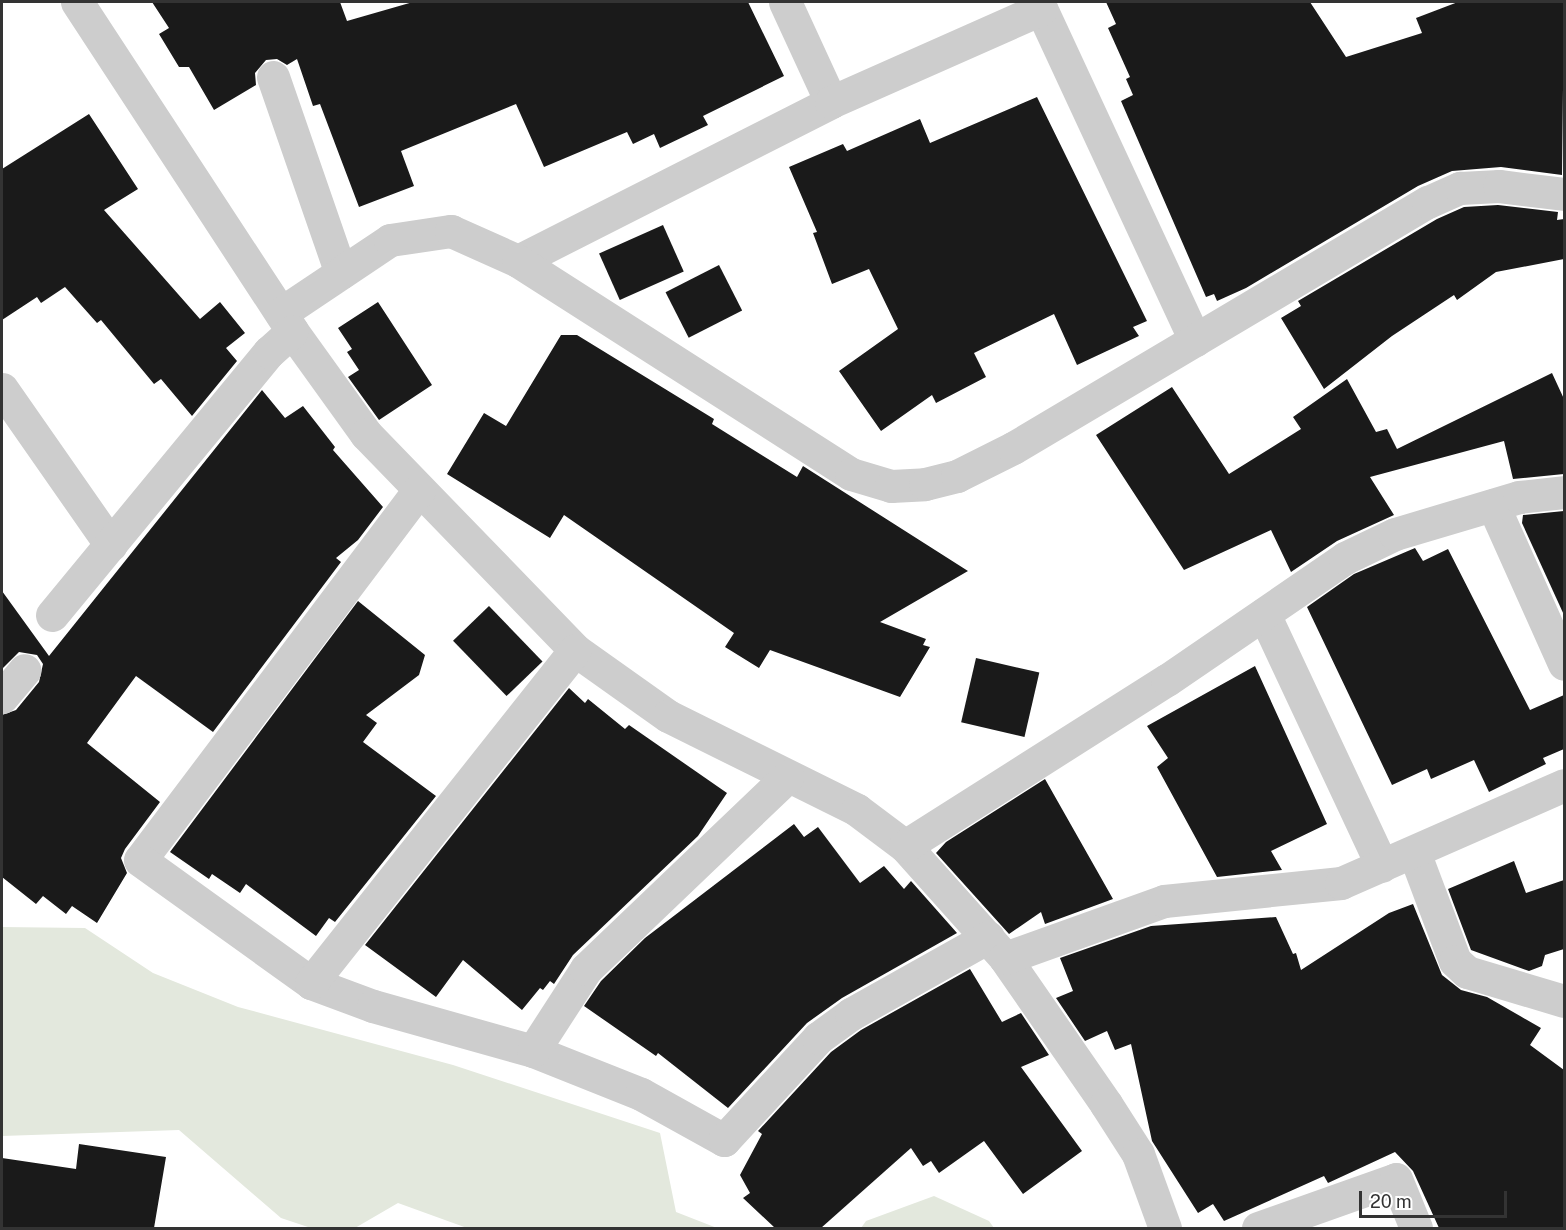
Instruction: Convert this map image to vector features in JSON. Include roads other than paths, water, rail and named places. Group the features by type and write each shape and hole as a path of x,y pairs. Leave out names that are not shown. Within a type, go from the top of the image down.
{"street":[{"path":"77,2 342,404 419,490 575,650 668,716 857,810 905,846 996,947 1138,1154 1165,1228"},
{"path":"785,2 831,102"},
{"path":"518,261 831,102 1040,5 1195,340"},
{"path":"273,77 340,273"},
{"path":"52,615 269,352 286,322 340,273 390,240 451,231 518,261 851,474 891,486 957,476 1013,448 1428,201 1460,188 1498,186 1564,194"},
{"path":"2,389 111,545"},
{"path":"419,490 140,860 311,983 373,1006 533,1051 641,1094 724,1140 818,1038 851,1014 996,947 1164,902 1341,883 1564,785"},
{"path":"905,846 1264,614 1345,558 1395,534 1519,497 1564,492"},
{"path":"1493,505 1564,664"},
{"path":"1264,614 1382,866"},
{"path":"311,983 575,650"},
{"path":"2,697 25,670"},
{"path":"533,1051 586,969 788,776"},
{"path":"1414,852 1455,961 1467,972 1564,1001"},
{"path":"1258,1228 1396,1179 1416,1228"}]}
